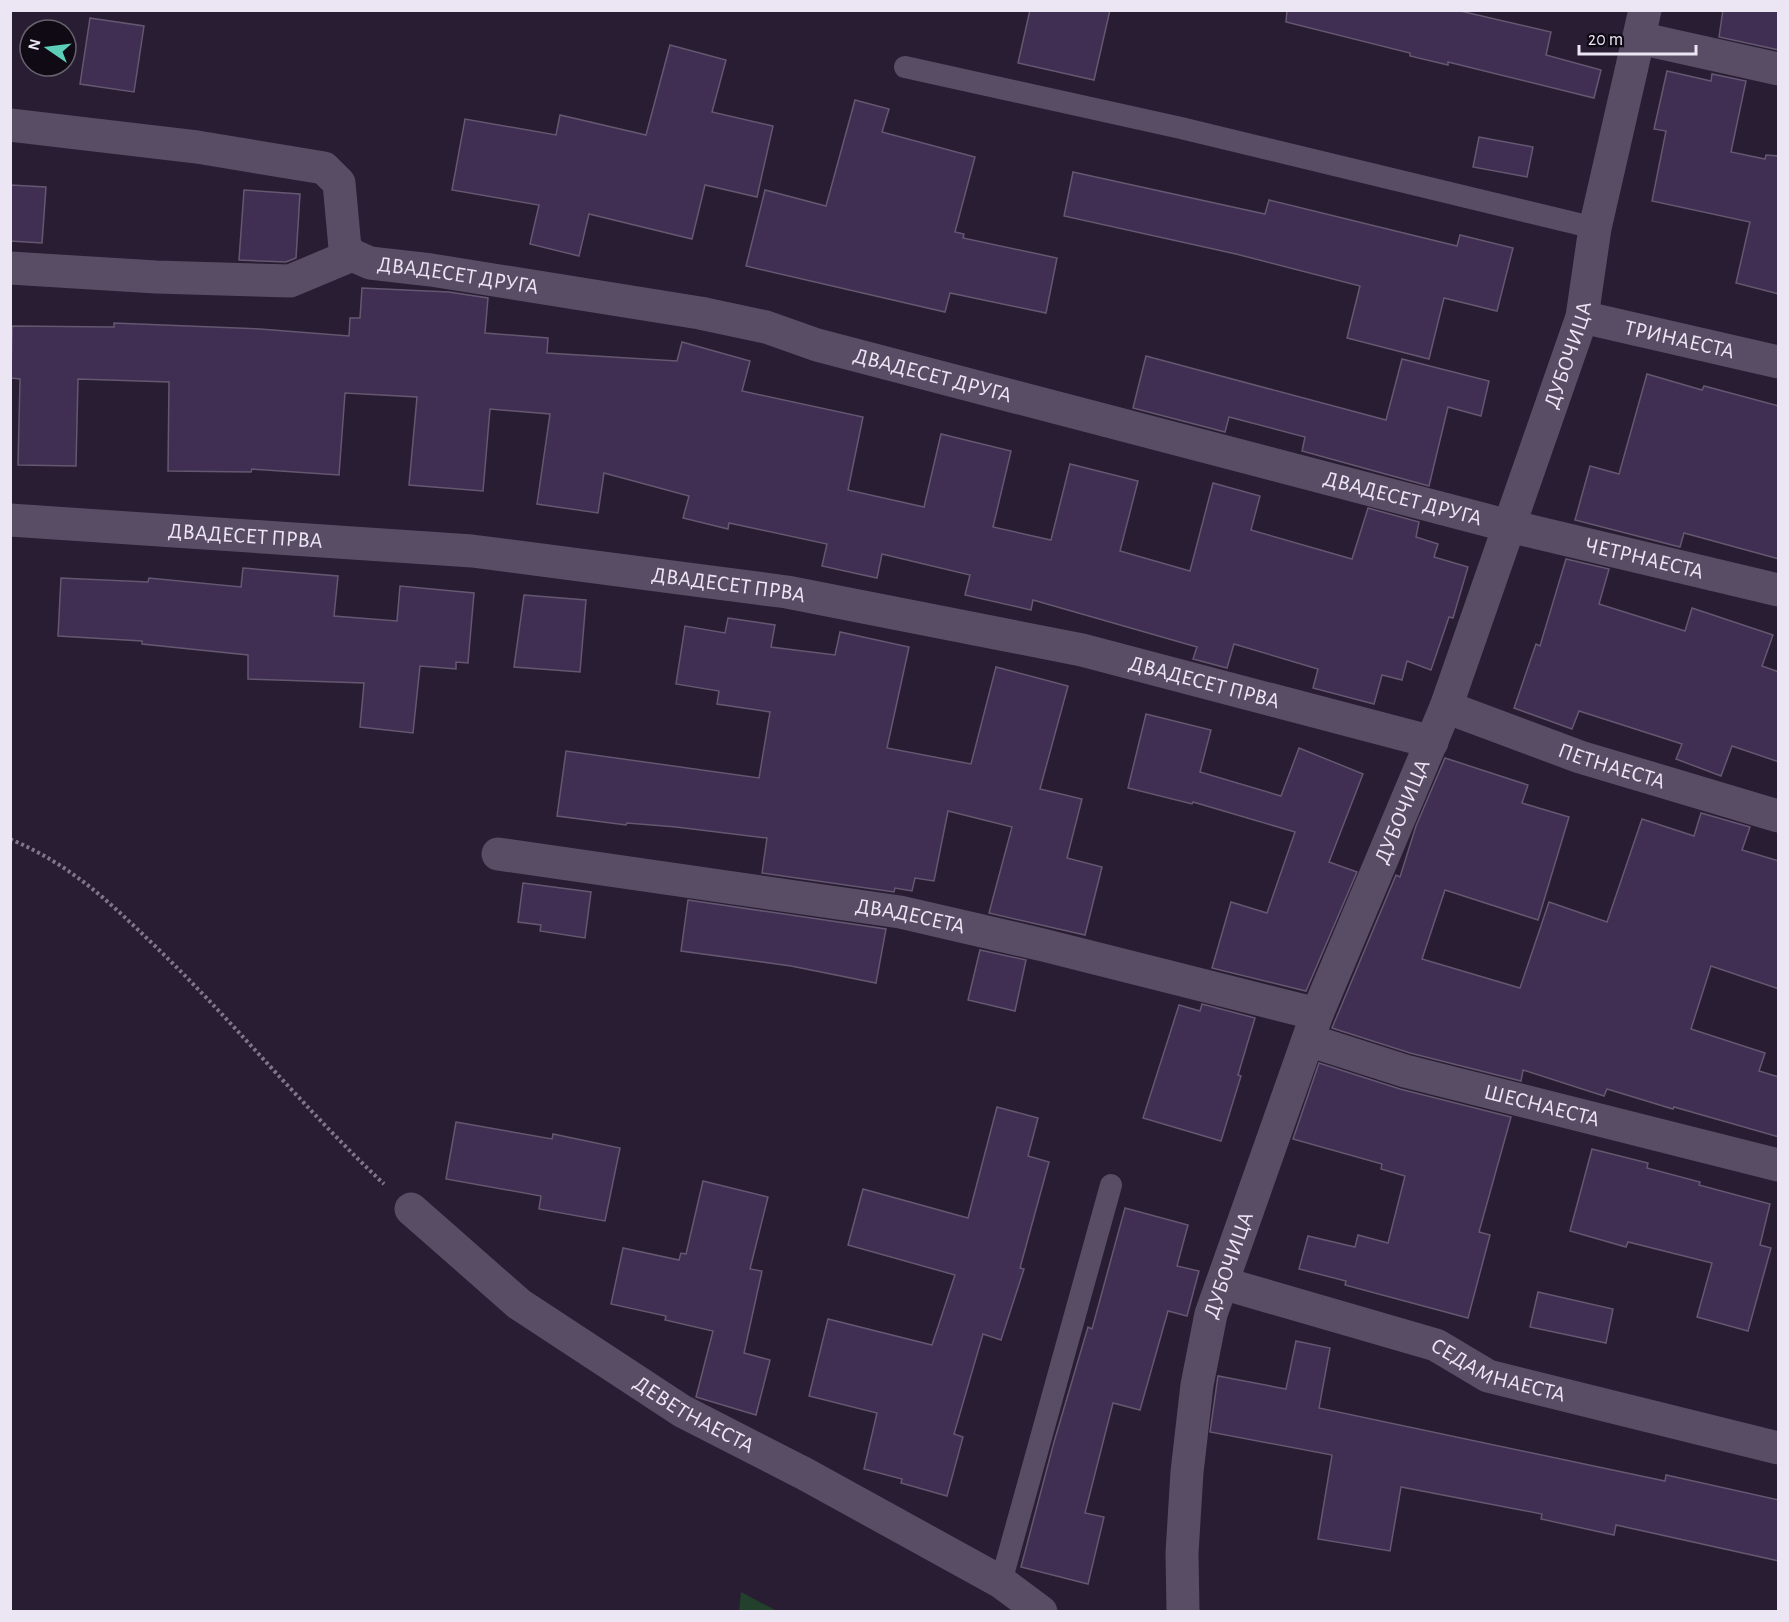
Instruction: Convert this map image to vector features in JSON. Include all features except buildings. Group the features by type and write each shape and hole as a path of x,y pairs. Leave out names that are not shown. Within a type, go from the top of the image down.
{"street":[{"path":"1640,18 1779,69"},
{"name":"ДУБОЧИЦА","path":"1183,1611 1182,1553 1186,1472 1197,1385 1211,1314 1313,1027 1446,707 1582,317 1595,228 1640,18"},
{"name":"ДВАДЕСЕТ ДРУГА","path":"10,125 197,147 324,168 339,183 345,248 352,255 370,263 431,270 700,313 766,327 817,345 1509,526"},
{"name":"ДВАДЕСЕТ ДРУГА","path":"10,268 156,277 290,281 352,255"},
{"name":"ТРИНАЕСТА","path":"1582,317 1779,362"},
{"name":"ДВАДЕСЕТ ПРВА","path":"10,520 472,551 787,592 1082,650 1432,742"},
{"name":"ЧЕТРНАЕСТА","path":"1509,526 1779,590"},
{"name":"ПЕТНАЕСТА","path":"1446,707 1580,757 1779,816"},
{"name":"ДВАДЕСЕТА","path":"498,854 900,912 1043,945 1313,1027"},
{"name":"ШЕСНАЕСТА","path":"1313,1027 1405,1071 1779,1165"},
{"name":"ДЕВЕТНАЕСТА","path":"411,1209 519,1304 682,1411 805,1474 1001,1582 1041,1611"},
{"name":"СЕДАМНАЕСТА","path":"1222,1283 1436,1345 1488,1376 1779,1448"}],"lane":[{"path":"905,67 1181,128 1595,228"},
{"path":"1001,1582 1111,1185"}],"path":[{"path":"10,839 47,855 94,888 186,976 345,1147 411,1209"}],"green space":[{"path":"741,1592 777,1611 739,1611"}]}
